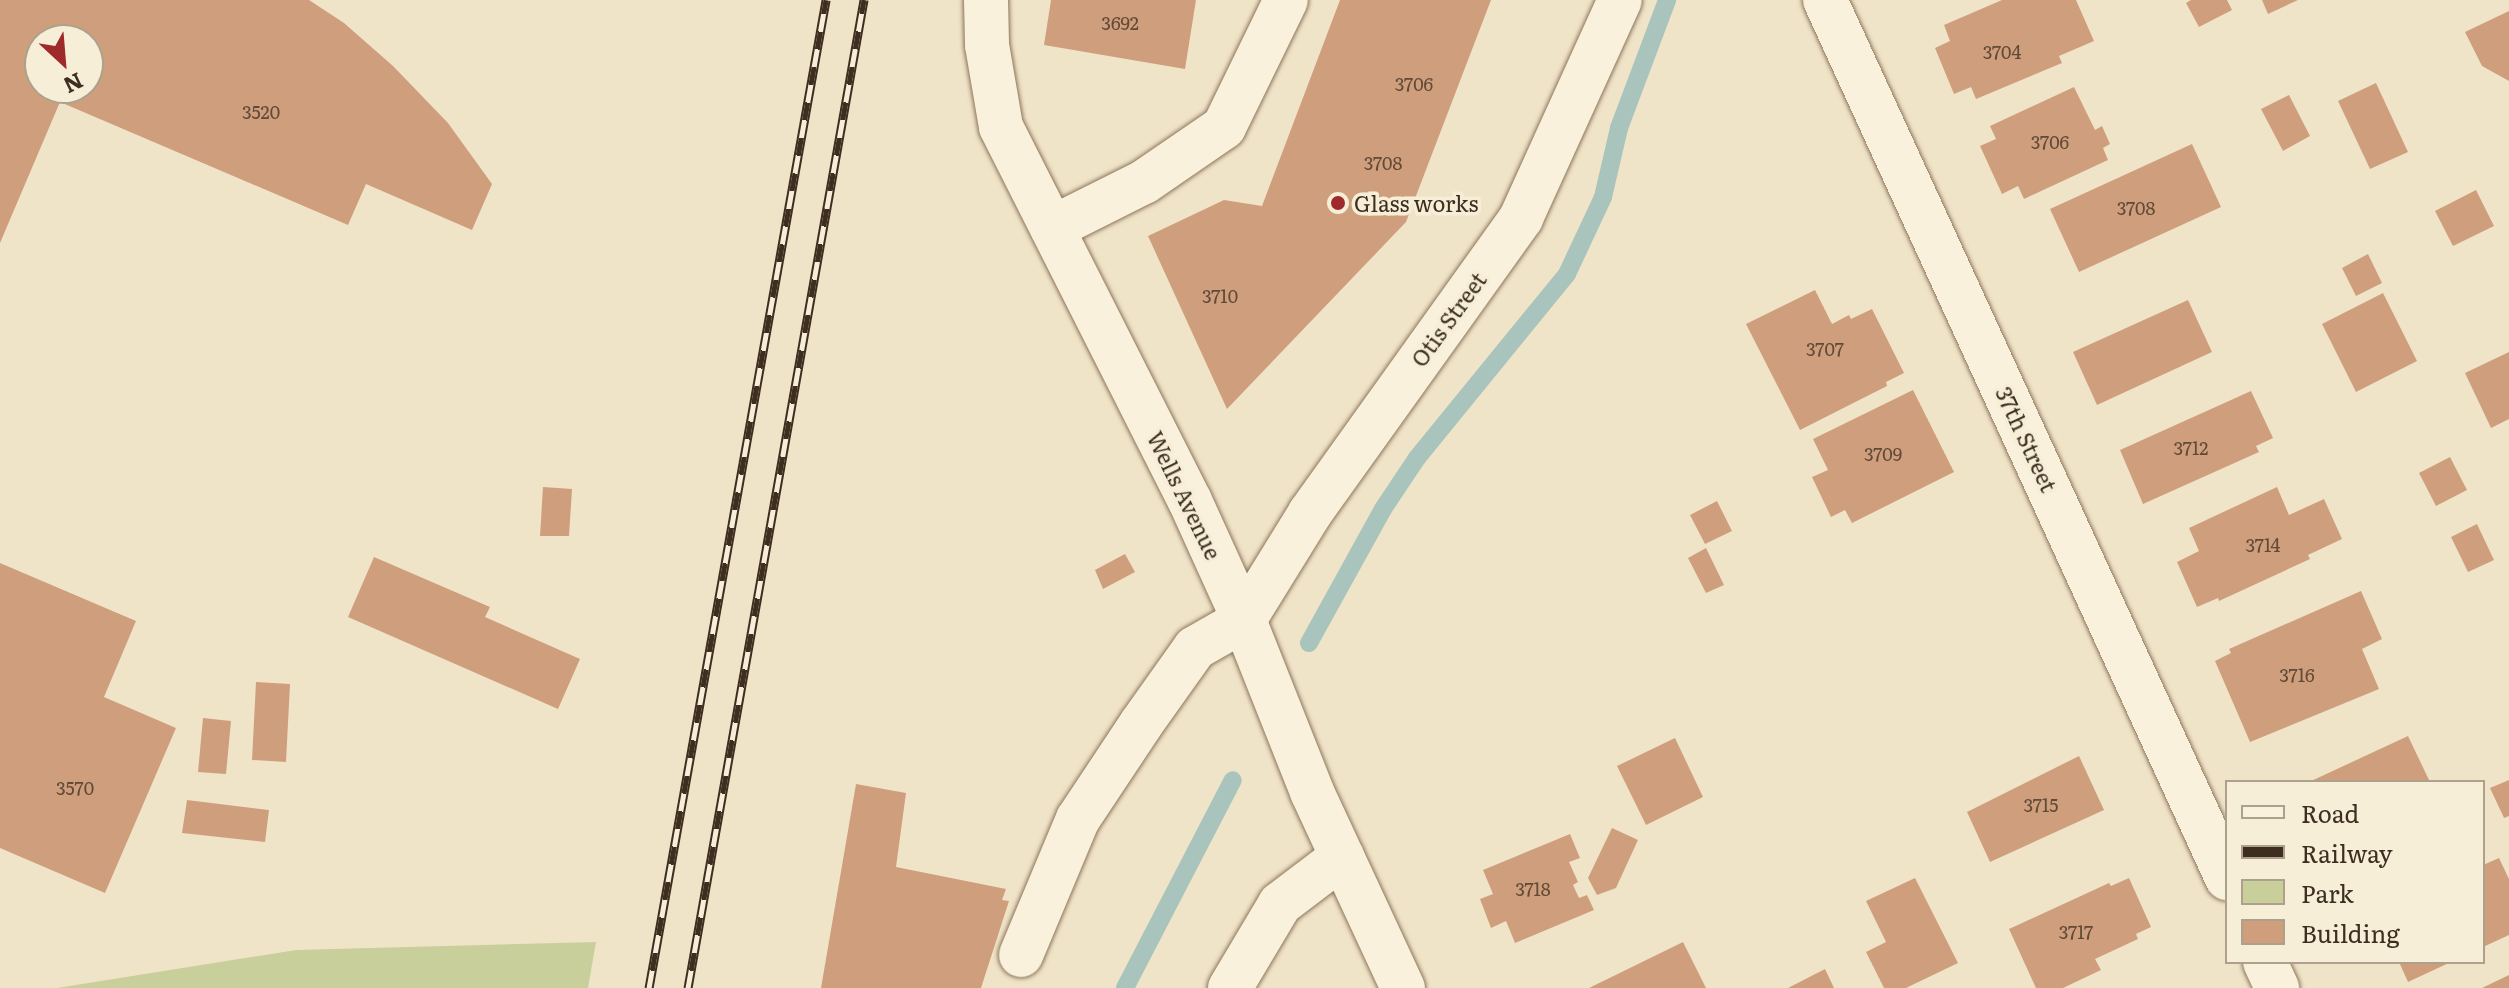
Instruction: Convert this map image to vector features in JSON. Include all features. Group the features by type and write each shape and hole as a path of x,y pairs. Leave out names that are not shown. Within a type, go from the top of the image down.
{"street":[{"name":"Wells Avenue","path":"986,0 987,45 1001,127 1190,501 1244,620 1342,857 1403,988"},
{"path":"1052,228 1144,182 1224,127 1286,0"},
{"name":"Otis Street","path":"1244,620 1310,513 1521,218 1620,0"},
{"name":"37th Street","path":"1825,0 2225,874"},
{"path":"1021,955 1086,807 1195,648 1244,620"},
{"path":"1230,988 1280,904 1342,857"},
{"path":"2266,964 2277,988"}],"green space":[{"path":"596,942 588,988 57,988 296,950"}],"building":[{"path":"0,0 309,0 344,23 393,66 448,123 492,184 472,230 366,184 348,225 65,104 104,104 104,24 24,24 24,104 59,104 0,243"},
{"path":"1051,0 1196,0 1185,69 1044,45"},
{"name":"Glass works","path":"1340,0 1491,0 1406,222 1227,409 1148,236 1224,200 1262,206"},
{"path":"2002,0 2076,0 2094,41 2059,56 2062,63 1976,99 1971,87 1954,94 1935,48 1950,41 1944,25"},
{"path":"2191,0 2227,0 2232,10 2199,27 2186,3"},
{"path":"2262,0 2298,0 2268,14"},
{"path":"2509,11 2509,81 2482,66 2465,32"},
{"path":"2376,83 2408,152 2370,169 2338,101"},
{"path":"2074,87 2095,130 2102,126 2110,144 2103,148 2108,160 2024,199 2018,186 2002,194 1980,146 1996,139 1990,126"},
{"path":"2289,95 2310,136 2283,151 2261,109"},
{"path":"2192,144 2221,207 2079,272 2050,209"},
{"path":"2476,190 2494,226 2453,246 2435,211"},
{"path":"2368,254 2382,283 2356,296 2342,268"},
{"path":"1815,290 1832,324 1849,315 1851,319 1872,309 1904,373 1886,382 1887,386 1800,430 1746,324"},
{"path":"2383,293 2417,361 2356,392 2322,324"},
{"path":"2188,300 2212,352 2097,405 2073,352"},
{"path":"2509,352 2509,419 2491,428 2465,373"},
{"path":"1913,390 1954,472 1852,523 1845,510 1831,517 1812,477 1828,470 1813,439"},
{"path":"2251,391 2273,438 2256,446 2259,452 2143,504 2120,450"},
{"path":"2450,457 2467,490 2436,506 2419,473"},
{"path":"543,487 572,489 569,536 540,536"},
{"path":"2277,487 2289,515 2324,499 2342,539 2308,555 2310,559 2219,601 2218,598 2197,607 2177,562 2199,551 2189,528"},
{"path":"1717,501 1732,531 1705,544 1690,515"},
{"path":"2477,524 2494,560 2468,572 2451,537"},
{"path":"1706,548 1724,585 1706,593 1688,558"},
{"path":"1125,554 1135,572 1103,589 1095,570"},
{"path":"374,557 490,607 485,617 580,659 558,709 348,617"},
{"path":"0,563 136,621 104,697 176,728 105,893 0,848"},
{"path":"2361,591 2382,639 2362,649 2379,689 2250,742 2215,661 2231,653 2229,649"},
{"path":"256,682 290,684 286,762 252,760"},
{"path":"203,718 231,721 226,774 198,772"},
{"path":"2408,736 2429,780 2313,780"},
{"path":"1675,738 1703,797 1646,825 1617,766"},
{"path":"2079,756 2104,810 1990,862 1967,812"},
{"path":"2509,780 2509,816 2504,818 2490,788"},
{"path":"856,784 906,793 896,867 1006,889 1002,900 1009,901 981,988 821,988"},
{"path":"187,800 269,810 265,842 182,833"},
{"path":"1612,828 1638,840 1616,888 1597,895 1588,878"},
{"path":"1570,834 1580,858 1569,862 1578,882 1573,885 1579,898 1587,895 1594,910 1515,943 1506,921 1491,928 1480,899 1493,894 1483,870"},
{"path":"2499,858 2509,879 2509,935 2485,946 2485,864"},
{"path":"1915,878 1958,963 1906,988 1884,988 1866,952 1886,942 1866,901"},
{"path":"2129,878 2151,927 2136,934 2138,939 2095,959 2101,970 2063,988 2036,988 2009,929 2109,883 2111,886"},
{"path":"1683,942 1706,988 1589,988"},
{"path":"2400,964 2447,964 2408,982"},
{"path":"1825,969 1834,988 1788,988"},
{"path":"2509,975 2509,988 2482,988"}],"waterway":[{"path":"1309,643 1383,509 1417,458 1567,274 1603,197 1619,128 1667,0"},
{"path":"1125,988 1233,780"}],"railway":[{"path":"649,988 826,0"},
{"path":"688,988 864,0"}],"place":[{"name":"Glass works","path":"1338,203"}]}
